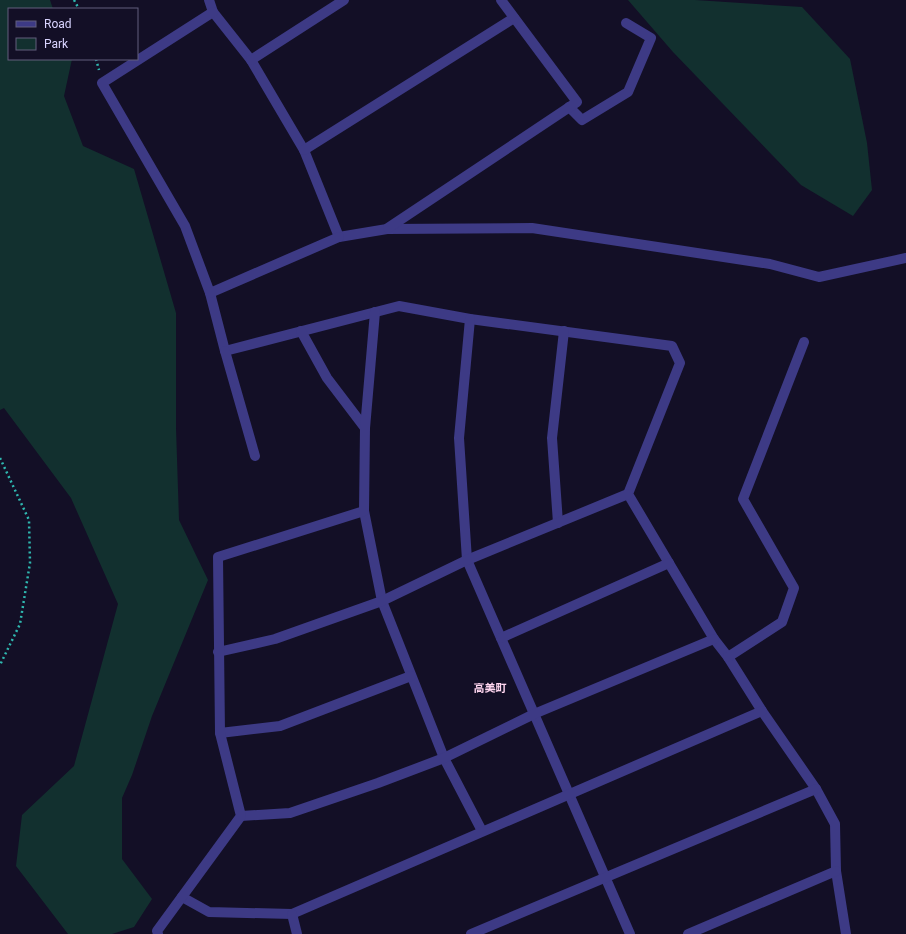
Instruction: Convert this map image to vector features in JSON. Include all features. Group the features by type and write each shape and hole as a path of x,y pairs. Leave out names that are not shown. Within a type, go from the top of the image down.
{"street":[{"path":"209,0 213,12 251,60 304,150 338,237"},
{"path":"251,60 344,0"},
{"path":"387,229 577,102 502,0"},
{"path":"213,12 102,83 185,226 210,293 255,456"},
{"path":"304,150 514,18"},
{"path":"569,107 582,120 628,92 651,38 626,22"},
{"path":"210,293 338,237 387,229 532,228 770,264 819,278 906,258"},
{"path":"218,652 274,639 382,601 468,560 628,494 680,363 672,346 564,330 470,319 398,306 225,351"},
{"path":"375,312 365,428 364,511 382,601 444,758 482,831"},
{"path":"470,319 459,438 468,560 630,934"},
{"path":"558,523 552,438 564,330"},
{"path":"301,331 327,378 365,428"},
{"path":"728,657 782,622 794,588 743,499 804,342"},
{"path":"628,494 714,639 728,657 762,711 816,789 835,824 836,871 846,934"},
{"path":"241,816 220,733 218,557 364,511"},
{"path":"501,638 669,563"},
{"path":"241,816 290,813 378,783 444,758 534,714 714,639"},
{"path":"220,733 280,726 411,676"},
{"path":"182,897 209,912 292,914 762,711"},
{"path":"471,934 605,876 816,789"},
{"path":"158,934 157,930 241,816"},
{"path":"688,934 836,871"},
{"path":"292,914 297,934"}],"path":[{"path":"0,458 29,520 30,563 20,624 0,665"}],"green space":[{"path":"0,0 50,0 53,8 8,8 8,60 72,60 64,96 83,146 134,169 176,313 176,428 179,520 208,580 152,716 132,775 122,798 122,859 152,899 134,927 112,934 68,934 16,866 22,815 74,766 118,604 71,498 4,408 0,410"},
{"path":"628,0 695,0 802,7 850,59 867,143 872,190 853,216 801,185 673,52"}],"district":[{"name":"高美町","path":"490,688"}]}
